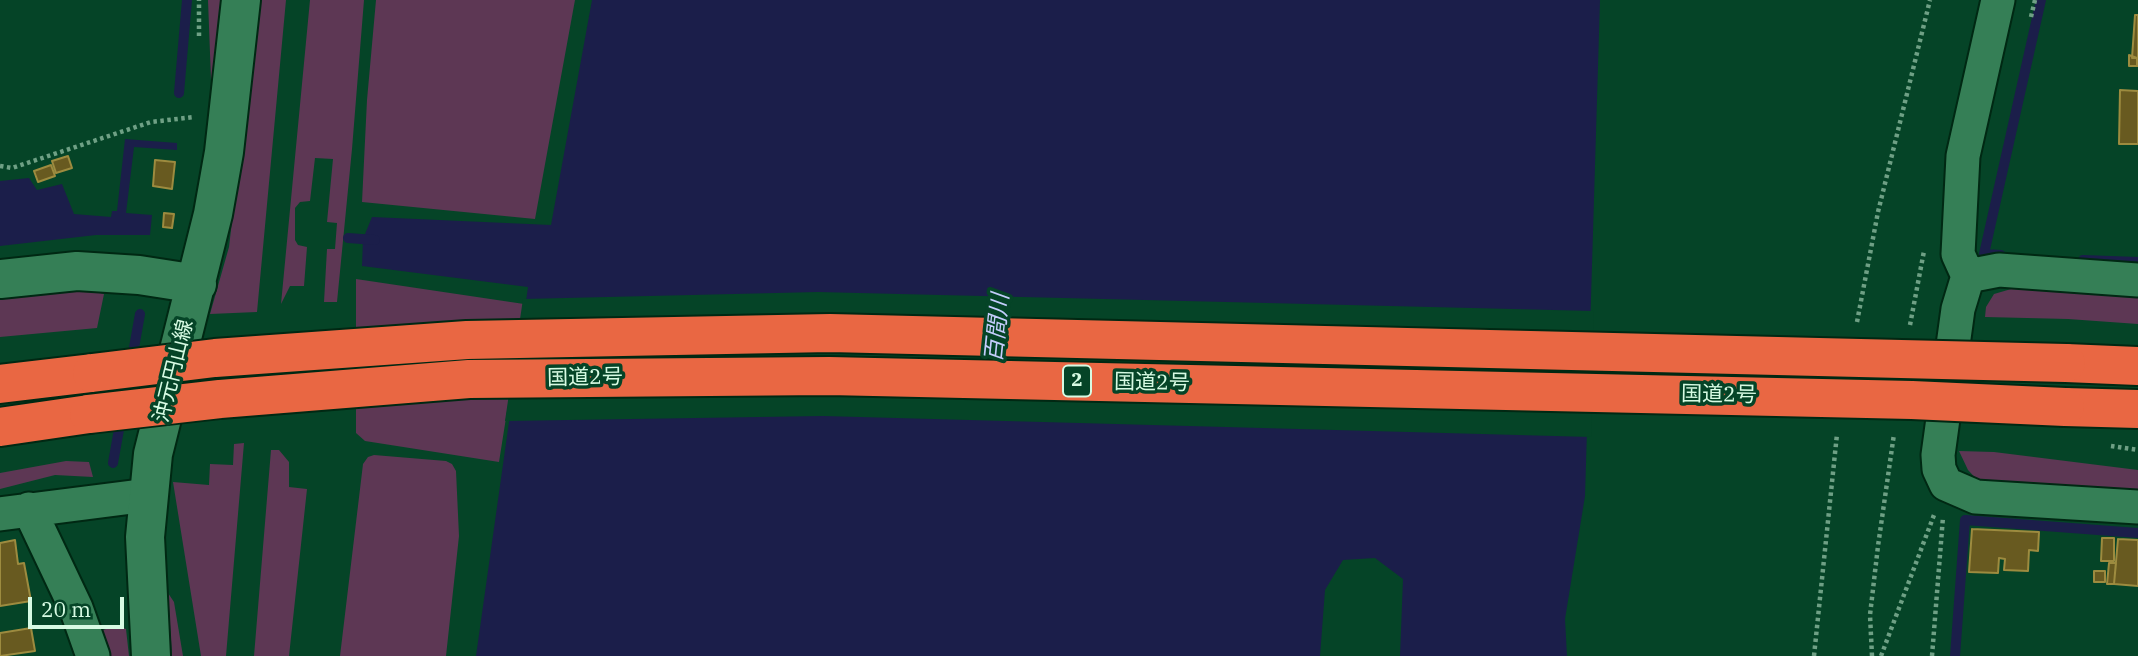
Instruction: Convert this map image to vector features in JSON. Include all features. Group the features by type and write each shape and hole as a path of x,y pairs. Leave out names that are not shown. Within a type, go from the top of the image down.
{"highway":[{"name":"国道2号","path":"0,384 215,358 467,340 830,333 2138,366"},
{"name":"国道2号","path":"0,427 220,399 469,379 830,376 1912,400 2138,410"}],"main road":[{"name":"沖元円山線","path":"151,656 145,576 148,495 153,454 213,214 241,0"},
{"path":"0,279 76,271 139,275 197,284"}],"street":[{"path":"1998,0 1963,156 1958,254 1968,276 1958,309 1938,469 1946,484 1976,497 2138,507"},
{"path":"1968,276 1999,270 2138,280"},
{"path":"93,656 76,608 15,512 148,495"}],"path":[{"path":"0,166 12,168 151,122 197,117 227,118"},
{"path":"1881,656 1946,484"},
{"path":"1933,656 1946,484"}],"shaded area":[{"path":"208,0 225,0 214,90 211,80"},
{"path":"258,0 286,0 257,312 210,314 229,247"},
{"path":"310,0 364,0 352,149 337,302 324,302 327,249 335,249 337,223 327,222 333,159 315,158 310,201 300,202 295,208 295,240 298,245 307,247 304,286 290,286 281,304"},
{"path":"376,0 575,0 535,219 362,202"},
{"path":"356,279 524,304 499,462 365,441 356,433"},
{"path":"77,287 104,294 97,328 0,337 0,295"},
{"path":"2018,287 2138,291 2138,324 1985,317 1986,307 1994,294"},
{"path":"244,443 226,656 201,656 173,482 209,485 210,464 233,465 234,444"},
{"path":"271,450 279,450 289,462 289,487 307,489 289,656 254,656"},
{"path":"1959,451 1994,452 2138,470 2138,497 1982,485 1968,470"},
{"path":"374,455 446,461 452,464 456,471 459,536 446,656 340,656 363,464 368,457"},
{"path":"66,461 89,462 93,477 55,475 0,489 0,473"},
{"path":"168,593 174,602 183,656 172,656"},
{"path":"116,625 126,629 129,656 109,656 101,631"}],"water":[{"name":"百間川","path":"592,0 1600,0 1585,496 1565,619 1567,656 1400,656 1403,579 1375,558 1343,560 1325,590 1320,656 476,656 528,287 362,266 363,239 372,217 551,225"},
{"path":"125,139 177,143 177,150 134,147 126,213 152,215 150,235 96,235 0,246 0,181 29,178 37,190 62,184 74,214 111,217 112,211 117,211"}],"pier":[{"path":"818,292 1594,311 1591,437 823,416 505,421 523,299"}],"building":[{"path":"2135,15 2138,15 2138,58 2132,58"},
{"path":"2129,55 2137,58 2137,66 2129,66"},
{"path":"2120,90 2138,91 2138,144 2119,144"},
{"path":"68,156 72,168 56,173 52,161"},
{"path":"155,160 175,162 172,189 153,186"},
{"path":"51,165 55,176 38,182 34,171"},
{"path":"164,213 174,214 172,228 163,227"},
{"path":"1972,529 2039,532 2038,551 2029,550 2028,571 2004,570 2005,559 1999,558 1998,573 1969,572"},
{"path":"2102,538 2114,538 2114,561 2101,561"},
{"path":"2118,539 2138,540 2138,586 2114,584"},
{"path":"15,540 18,564 24,563 31,601 0,606 0,543"},
{"path":"2109,563 2116,563 2114,584 2107,584"},
{"path":"2094,571 2105,571 2105,582 2094,582"},
{"path":"31,628 35,651 0,656 0,633"}],"waterway":[{"path":"179,93 187,0"},
{"path":"2001,255 1984,254 2041,0"},
{"path":"348,238 375,240"},
{"path":"2083,260 2138,262"},
{"path":"132,359 140,314"},
{"path":"113,463 121,418"},
{"path":"1955,656 1965,520 2138,533"}]}
